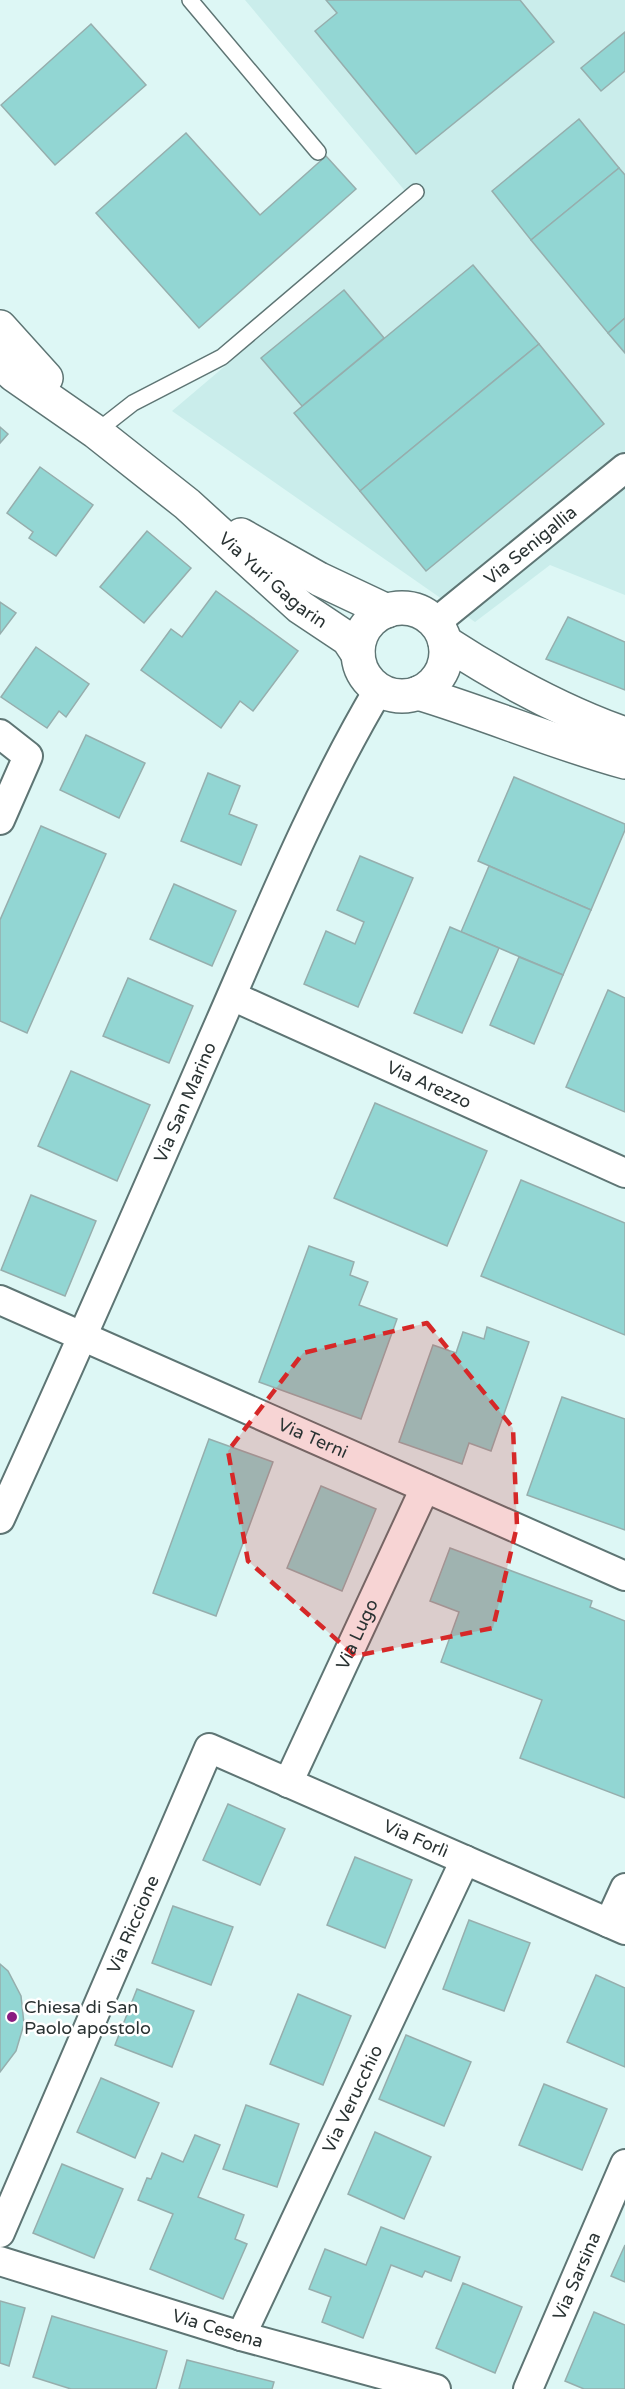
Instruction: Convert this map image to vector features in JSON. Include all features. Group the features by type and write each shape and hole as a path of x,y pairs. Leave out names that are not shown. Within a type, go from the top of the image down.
{"main road":[{"name":"Via Yuri Gagarin","path":"0,327 96,432"},
{"name":"Via Yuri Gagarin","path":"0,362 14,375 96,432 187,504 300,607 348,639 358,654 361,669 379,689"},
{"name":"Via Yuri Gagarin","path":"187,504 319,579 387,611 404,608 421,612 440,632 496,676 585,720 625,734"},
{"path":"358,654 365,628 387,611"},
{"path":"418,693 429,687 441,672 446,654 440,632"},
{"path":"379,689 398,695 418,693 477,711 574,748 625,762"}],"street":[{"name":"Via Senigallia","path":"440,632 625,468"},
{"name":"Via San Marino","path":"0,1519 83,1338 302,837 351,737 379,689"},
{"path":"0,734 28,756 0,820"},
{"name":"Via Arezzo","path":"232,996 625,1173"},
{"name":"Via Terni","path":"0,1300 625,1575"},
{"name":"Via Lugo","path":"288,1782 425,1488"},
{"name":"Via Forlì","path":"209,1748 617,1926"},
{"name":"Via Riccione","path":"0,2233 209,1748"},
{"name":"Via Verucchio","path":"241,2336 465,1860"},
{"path":"617,1926 625,1888"},
{"name":"Via Sarsina","path":"528,2389 625,2164"},
{"name":"Via Cesena","path":"0,2261 241,2336 436,2389"}],"lane":[{"path":"190,0 318,152"},
{"path":"96,432 134,403 222,357 416,192"}],"highlighted area":[{"path":"427,1323 513,1428 517,1526 493,1628 355,1656 248,1561 228,1451 303,1353"}],"shaded area":[{"path":"245,0 625,0 625,595 550,565 475,622 172,411 416,204"}],"building":[{"path":"326,0 520,0 554,42 416,154 315,31 337,13"},
{"path":"91,24 146,85 55,165 1,105"},
{"path":"625,32 625,71 601,91 581,68"},
{"path":"579,119 619,168 531,240 492,191"},
{"path":"186,133 260,215 326,156 356,189 199,328 96,213"},
{"path":"619,168 625,175 625,318 608,333 531,240"},
{"path":"473,265 539,344 360,491 294,413"},
{"path":"344,290 384,338 302,406 261,358"},
{"path":"625,318 625,353 608,333"},
{"path":"539,344 604,424 426,571 360,491"},
{"path":"0,427 8,434 0,443"},
{"path":"40,467 93,505 56,556 29,538 33,532 7,513"},
{"path":"147,531 191,568 144,623 100,587"},
{"path":"216,591 298,651 253,711 240,701 221,728 141,670 171,629 182,637"},
{"path":"0,602 16,613 0,634"},
{"path":"568,617 625,642 625,690 546,659"},
{"path":"36,647 89,684 66,717 59,711 47,728 1,697"},
{"path":"86,735 145,763 119,818 60,790"},
{"path":"208,773 240,786 229,814 257,825 241,865 181,841"},
{"path":"514,777 625,824 625,830 591,910 478,861"},
{"path":"41,826 106,854 27,1033 0,1021 0,920"},
{"path":"360,856 413,878 358,1007 304,984 326,931 355,944 364,922 337,910"},
{"path":"489,866 591,910 563,975 461,932"},
{"path":"174,884 236,911 212,966 150,939"},
{"path":"450,927 499,948 462,1033 414,1013"},
{"path":"519,957 563,975 534,1044 490,1025"},
{"path":"128,978 193,1006 169,1063 103,1036"},
{"path":"608,990 625,998 625,1112 566,1087"},
{"path":"71,1071 150,1105 117,1181 38,1146"},
{"path":"375,1103 487,1151 447,1246 334,1198"},
{"path":"521,1180 625,1223 625,1335 481,1276"},
{"path":"31,1195 96,1221 65,1296 1,1270"},
{"path":"309,1246 354,1262 350,1275 368,1282 359,1305 397,1319 361,1419 259,1382"},
{"path":"487,1327 529,1342 491,1451 469,1443 462,1464 399,1442 433,1345 456,1353 463,1332 484,1339"},
{"path":"562,1397 625,1419 625,1530 527,1495"},
{"path":"209,1439 273,1462 216,1616 153,1593"},
{"path":"321,1486 376,1509 342,1591 287,1568"},
{"path":"450,1548 592,1601 590,1607 625,1621 625,1798 520,1758 542,1700 441,1662 459,1612 430,1601"},
{"path":"228,1804 285,1829 260,1885 203,1860"},
{"path":"355,1857 412,1880 385,1948 327,1925"},
{"path":"173,1906 233,1927 211,1985 152,1963"},
{"path":"469,1920 530,1943 504,2011 443,1989"},
{"name":"Chiesa di San Paolo apostolo","path":"0,1964 8,1971 21,1996 24,2024 16,2051 0,2072"},
{"path":"596,1975 625,1988 625,2067 567,2042"},
{"path":"137,1989 194,2011 172,2067 115,2045"},
{"path":"298,1994 351,2016 323,2085 270,2064"},
{"path":"406,2035 471,2062 444,2126 379,2099"},
{"path":"101,2078 159,2103 135,2158 77,2132"},
{"path":"544,2084 607,2109 582,2170 519,2145"},
{"path":"246,2105 299,2124 277,2187 223,2169"},
{"path":"375,2132 431,2157 404,2219 348,2194"},
{"path":"195,2135 220,2145 198,2197 244,2215 235,2239 247,2244 223,2299 150,2269 173,2214 138,2200 147,2178 151,2179 162,2153 183,2162"},
{"path":"62,2164 123,2189 94,2258 33,2233"},
{"path":"381,2227 460,2257 451,2281 425,2271 422,2277 391,2265 363,2338 322,2322 331,2297 309,2289 325,2249 366,2265"},
{"path":"625,2245 625,2282 611,2276"},
{"path":"463,2283 522,2307 495,2373 436,2348"},
{"path":"0,2301 25,2308 9,2366 0,2363"},
{"path":"594,2312 625,2325 625,2389 584,2389 565,2381"},
{"path":"52,2316 167,2351 156,2389 71,2389 33,2377"},
{"path":"187,2360 274,2382 272,2389 179,2389"}],"place":[{"name":"Chiesa di San Paolo apostolo","path":"12,2017"}]}
